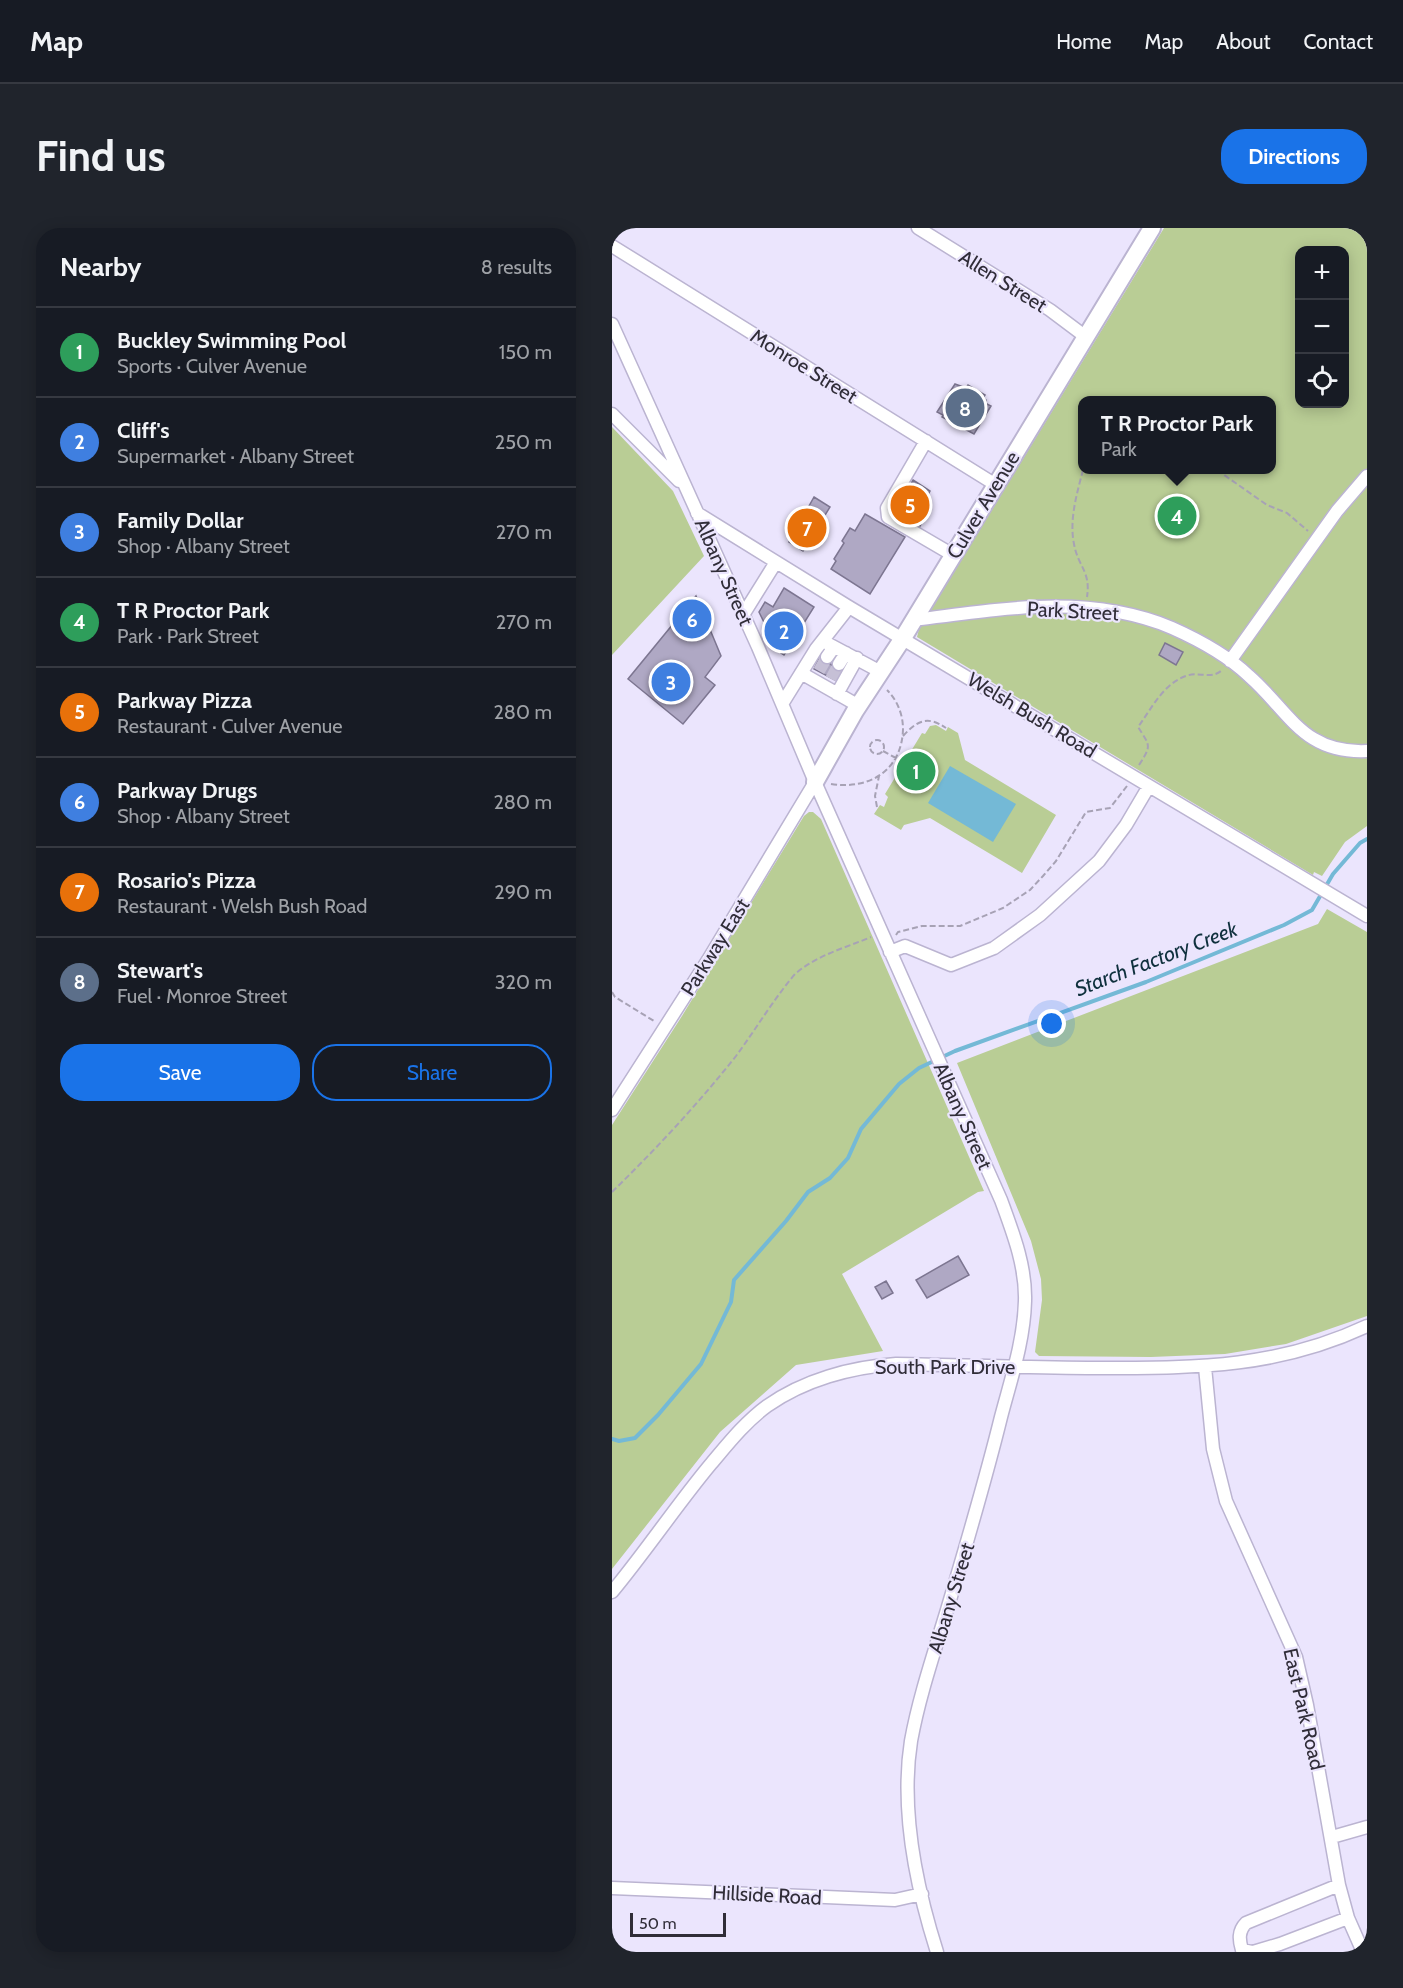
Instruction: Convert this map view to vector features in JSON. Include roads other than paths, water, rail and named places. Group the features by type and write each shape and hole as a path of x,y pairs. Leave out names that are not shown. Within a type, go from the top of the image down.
{"main road":[{"name":"Culver Avenue","path":"823,783 859,706 903,638 1152,228"}],"street":[{"name":"Allen Street","path":"918,228 1050,310 1086,337"},
{"name":"Monroe Street","path":"612,246 996,485"},
{"name":"Albany Street","path":"612,324 782,704 823,783 890,952 1001,1200 1018,1247 1023,1269 1025,1301 1021,1337 980,1499 922,1692 911,1743 909,1827 922,1894 937,1952"},
{"path":"612,414 686,488"},
{"path":"926,441 886,513 888,517 953,555"},
{"path":"1230,661 1337,511 1367,477"},
{"name":"Welsh Bush Road","path":"697,513 849,607 1367,916"},
{"path":"743,615 776,562"},
{"name":"Park Street","path":"914,620 1053,606 1108,609 1138,615 1172,628 1213,649 1230,661 1249,675 1299,728 1317,742 1338,749 1367,751"},
{"path":"782,704 801,673 828,648 849,607"},
{"path":"828,648 881,672"},
{"path":"831,687 847,658"},
{"path":"801,673 816,676 859,706"},
{"name":"Parkway East","path":"612,1110 823,783"},
{"path":"890,952 905,946 951,965 994,948 1040,915 1099,861 1126,825 1149,786"},
{"name":"South Park Drive","path":"612,1592 731,1440 766,1407 794,1390 829,1376 876,1365 1205,1367 1236,1364 1297,1352 1337,1340 1367,1326"},
{"name":"East Park Road","path":"1205,1367 1213,1449 1226,1501 1296,1657 1332,1837 1339,1885 1348,1918 1363,1952"},
{"path":"1332,1837 1367,1827"},
{"path":"1339,1885 1246,1923 1241,1928 1239,1941 1242,1950 1252,1952 1280,1944 1348,1918"},
{"name":"Hillside Road","path":"612,1888 895,1900 922,1894"}],"water":[{"path":"950,766 1016,804 993,842 928,803"}],"waterway":[{"name":"Starch Factory Creek","path":"612,1439 619,1441 635,1438 658,1415 701,1364 731,1302 734,1280 786,1221 808,1192 830,1178 848,1158 861,1129 899,1084 919,1068 955,1051 1146,982 1284,925 1312,910 1333,874 1360,843 1367,839"}],"tunnel":[{"path":"819,671 827,657"},
{"path":"831,679 839,664"}],"place":[{"name":"Stewart's","path":"965,408"},
{"name":"Parkway Pizza","path":"910,505"},
{"name":"T R Proctor Park","path":"1177,516"},
{"name":"Rosario's Pizza","path":"807,528"},
{"name":"Parkway Drugs","path":"692,619"},
{"name":"Cliff's","path":"784,631"},
{"name":"Family Dollar","path":"671,682"},
{"name":"Buckley Swimming Pool","path":"916,771"}]}
